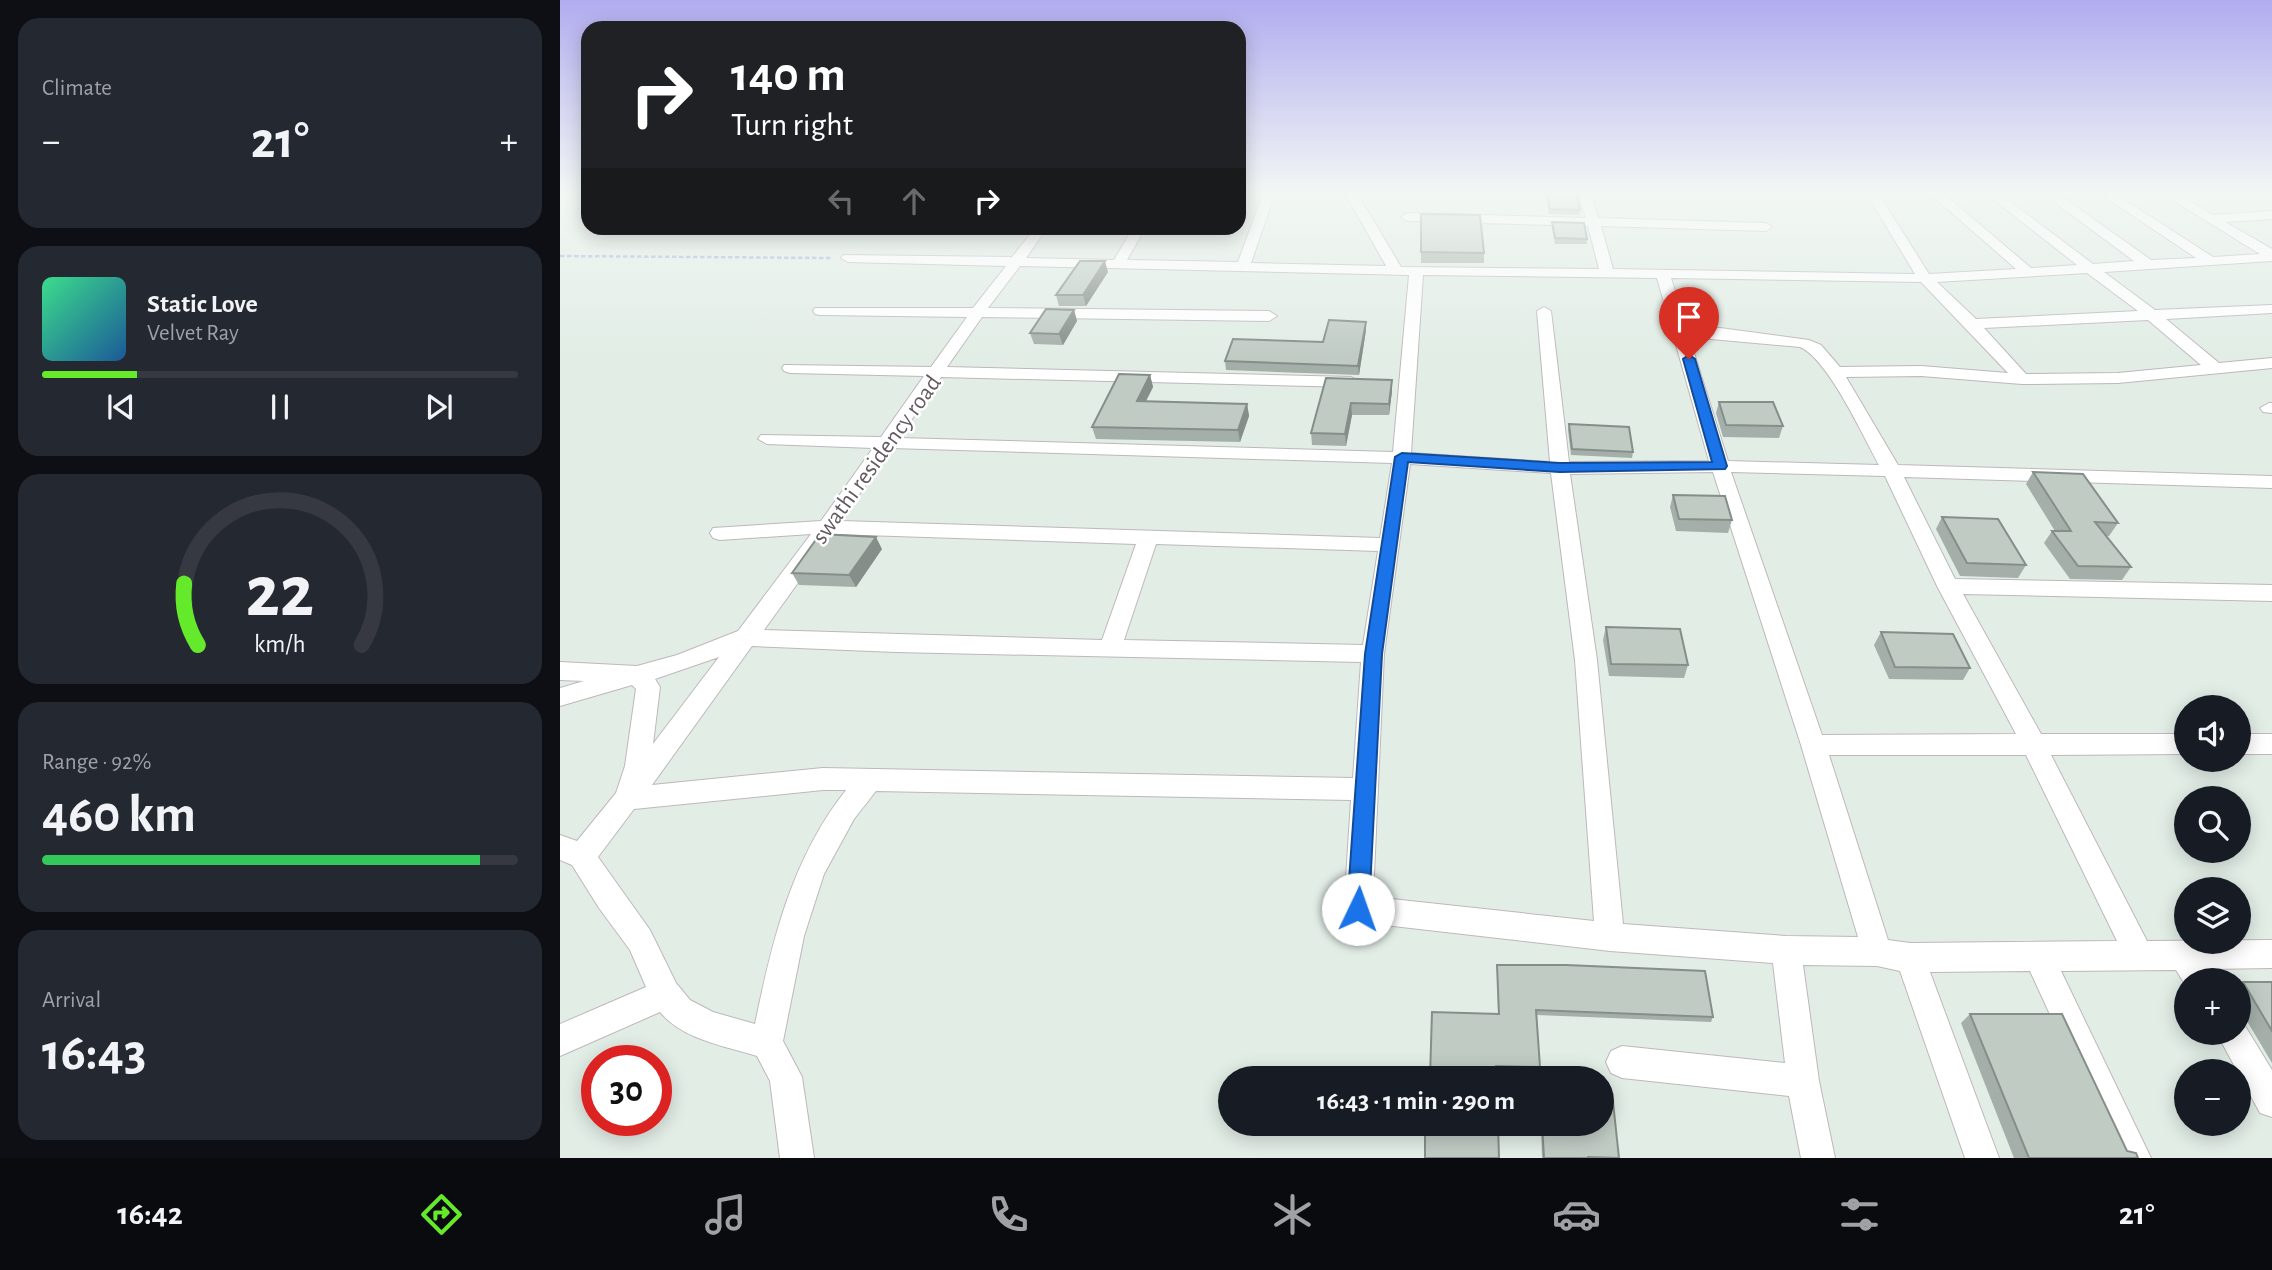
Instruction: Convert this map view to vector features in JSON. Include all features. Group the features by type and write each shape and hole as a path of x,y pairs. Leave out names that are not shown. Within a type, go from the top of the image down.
{"street":[{"name":"swathi residency road","path":"571,852 627,799 827,527 939,371 977,313 1027,247"},
{"path":"1118,264 1128,247"},
{"path":"1243,267 1250,247"},
{"path":"1389,247 1406,271 1401,384 1402,457 1373,654 1358,909 1610,937 1786,950 1877,951 1910,958 2139,955 2192,967 2272,954"},
{"path":"1600,247 1607,273"},
{"path":"1906,247 1925,278 2022,379"},
{"path":"1999,247 2028,272"},
{"path":"2065,247 2217,370"},
{"path":"2123,247 2147,264"},
{"path":"2189,247 2209,260"},
{"path":"848,258 1406,271 1925,278 2272,256"},
{"path":"1663,274 1720,466 1813,745 1877,951"},
{"path":"1972,324 2272,309"},
{"path":"820,311 1269,316"},
{"path":"1545,311 1560,468 1586,660 1610,937"},
{"path":"1682,332 1720,332 1803,343 1815,348 1835,372 1892,471 1948,586 2034,745 2139,955"},
{"path":"1835,372 1921,371 2022,379 2118,378 2272,363"},
{"path":"790,368 1367,383"},
{"path":"767,439 1402,457 1560,468 1720,466 2272,482"},
{"path":"720,533 827,527 1389,545"},
{"path":"1110,648 1149,538"},
{"path":"1948,586 2272,593"},
{"path":"560,697 682,662 746,637 1373,654"},
{"path":"560,671 637,675 648,687 648,704 638,766 627,799 823,779 1364,789"},
{"path":"1813,745 2174,744"},
{"path":"2251,744 2272,744"},
{"path":"797,1158 786,1077 767,1043 789,936 802,891 842,812 869,780"},
{"path":"571,852 640,940 665,994 679,1011 708,1026 767,1043"},
{"path":"1786,950 1804,1081 1818,1158"},
{"path":"2038,956 2134,1158"},
{"path":"1910,958 1982,1158"},
{"path":"560,1040 665,994"},
{"path":"2239,1045 2272,1101"},
{"path":"1622,1062 1804,1081"}],"path":[{"path":"560,256 848,258"}],"building":[{"path":"1421,247 1483,247 1484,253 1421,252"},
{"path":"1080,261 1105,261 1083,295 1056,295"},
{"path":"1046,309 1074,310 1059,334 1030,333"},
{"path":"1329,320 1366,322 1358,366 1225,361 1233,339 1323,342"},
{"path":"1119,374 1150,375 1137,401 1247,404 1238,430 1092,427"},
{"path":"1326,378 1392,380 1389,404 1351,403 1345,434 1311,433"},
{"path":"1719,402 1773,402 1783,426 1726,425"},
{"path":"1569,424 1629,427 1633,452 1572,449"},
{"path":"2033,472 2083,474 2118,523 2095,522 2131,567 2078,566 2052,531 2071,531"},
{"path":"1673,495 1725,496 1732,520 1679,519"},
{"path":"1942,517 1998,519 2026,565 1967,563"},
{"path":"820,534 876,537 849,575 792,573"},
{"path":"1606,627 1680,629 1688,665 1611,664"},
{"path":"1881,632 1953,634 1970,668 1895,667"},
{"path":"1497,965 1566,965 1705,971 1713,1017 1536,1010 1540,1066 1430,1066 1432,1012 1499,1014"},
{"path":"2251,982 2272,982 2272,1031 2251,996"},
{"path":"1970,1014 2062,1014 2127,1151 2136,1153 2138,1158 2029,1158"},
{"path":"1614,1111 1619,1158 1544,1158 1543,1136 1614,1136"},
{"path":"1425,1136 1498,1136 1499,1158 1425,1158"}],"route":[{"path":"1358,909 1373,654 1402,457 1560,468 1720,466 1689,359"}]}
